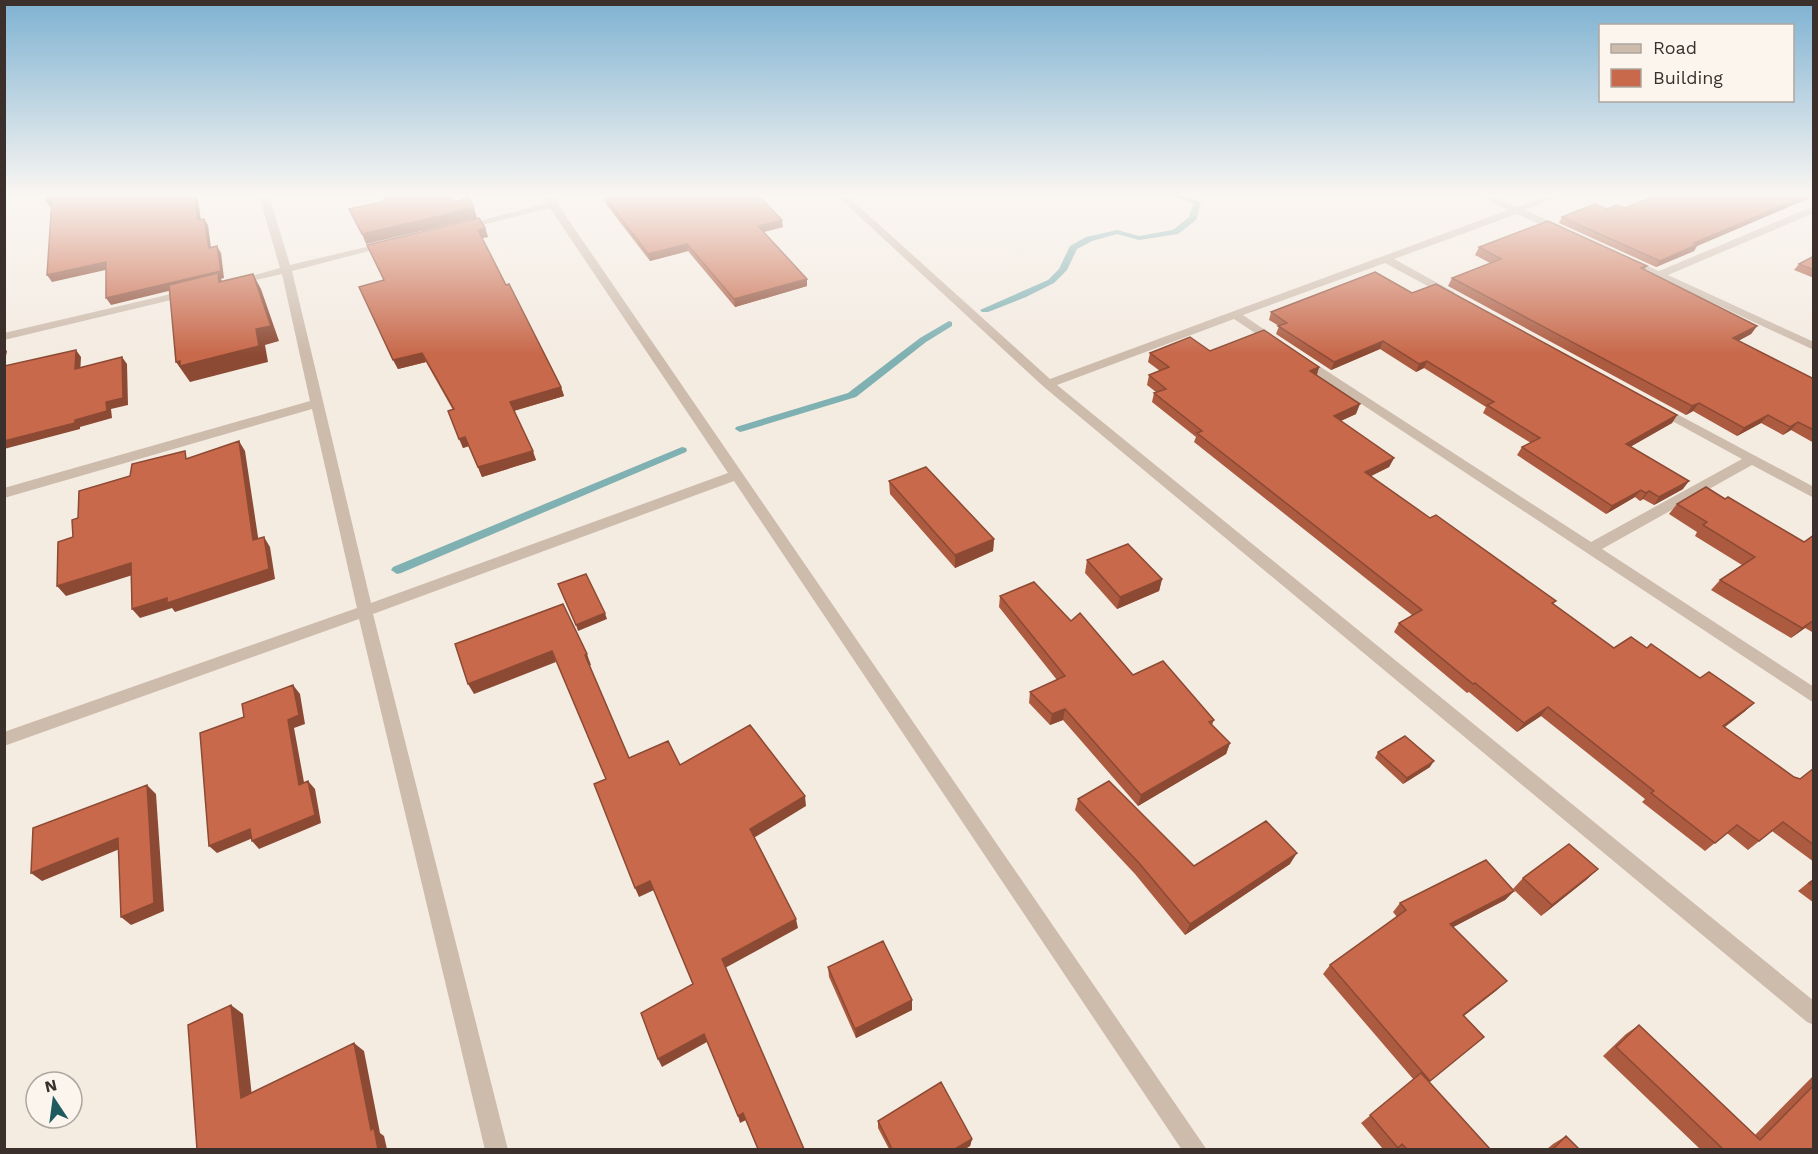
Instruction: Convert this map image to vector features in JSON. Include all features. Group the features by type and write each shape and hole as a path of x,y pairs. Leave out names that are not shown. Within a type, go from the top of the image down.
{"street":[{"path":"279,247 365,611 497,1149"},
{"path":"219,286 382,247"},
{"path":"582,247 1196,1149"},
{"path":"898,247 1048,384 1814,1015"},
{"path":"1048,384 1419,247"},
{"path":"1659,275 1725,247"},
{"path":"1618,256 1814,347"},
{"path":"1386,259 1460,299"},
{"path":"4,337 196,292"},
{"path":"1235,315 1814,696"},
{"path":"1648,402 1814,493"},
{"path":"4,493 317,404"},
{"path":"1590,549 1753,459"},
{"path":"4,738 365,611 737,475"}],"building":[{"path":"49,247 217,247 221,271 106,298 106,262 47,275"},
{"path":"368,247 487,247 506,285 509,284 561,387 510,402 533,451 478,467 465,437 459,439 448,411 454,409 422,353 393,360 359,287 384,280"},
{"path":"643,247 676,247 648,254"},
{"path":"689,247 777,247 807,279 734,299"},
{"path":"1479,247 1605,247 1647,266 1641,268 1757,326 1733,338 1814,379 1814,430 1798,422 1790,427 1768,415 1744,428 1699,403 1692,406 1452,278 1501,259"},
{"path":"1628,247 1692,247 1660,261"},
{"path":"1814,256 1814,270 1799,264"},
{"path":"1375,272 1412,293 1436,284 1677,415 1626,444 1689,481 1659,497 1649,491 1646,493 1641,490 1612,506 1522,447 1540,438 1487,405 1494,402 1427,361 1419,364 1383,341 1334,362 1278,326 1287,323 1271,312"},
{"path":"218,273 219,282 253,274 271,326 256,329 259,346 180,366 180,361 176,362 169,285"},
{"path":"1264,330 1319,367 1310,371 1360,404 1334,416 1394,458 1365,472 1430,518 1436,515 1556,601 1552,603 1614,648 1631,637 1647,648 1651,644 1700,678 1709,672 1754,703 1723,726 1794,777 1800,779 1814,768 1814,845 1783,822 1759,841 1737,825 1715,843 1651,793 1654,791 1548,707 1524,723 1399,623 1422,610 1197,433 1202,431 1154,393 1166,389 1149,375 1169,367 1150,353 1190,337 1210,351"},
{"path":"76,350 75,369 122,357 123,398 106,402 107,411 75,420 75,423 4,441 4,366"},
{"path":"239,441 253,540 264,537 269,569 167,603 167,598 132,609 131,563 57,586 58,542 73,537 72,520 78,518 79,491 130,476 132,464 185,451 186,459"},
{"path":"926,467 994,539 955,555 889,481"},
{"path":"1706,487 1725,499 1728,497 1804,542 1814,535 1814,620 1802,628 1720,580 1755,557 1703,525 1707,522 1677,504"},
{"path":"1128,544 1162,579 1120,597 1087,560"},
{"path":"586,574 605,613 576,625 558,584"},
{"path":"1034,582 1071,621 1080,613 1133,675 1163,661 1214,720 1209,722 1230,743 1141,795 1065,709 1052,714 1030,692 1065,676 1000,596"},
{"path":"563,604 587,654 585,655 629,758 668,741 680,765 750,725 805,796 750,829 796,919 722,959 804,1149 758,1149 743,1113 738,1116 704,1034 658,1059 641,1013 693,984 650,881 635,888 594,784 606,779 552,651 468,684 455,644"},
{"path":"293,685 299,715 288,720 299,785 308,781 315,815 252,841 250,829 209,846 200,733 244,717 242,704"},
{"path":"1405,736 1434,761 1407,778 1378,752"},
{"path":"1109,781 1194,866 1266,821 1297,853 1190,924 1139,863 1078,799"},
{"path":"147,785 154,903 121,917 118,838 31,873 33,828"},
{"path":"1569,844 1598,869 1552,905 1523,878"},
{"path":"1486,860 1514,891 1450,924 1507,981 1463,1015 1484,1037 1430,1081 1330,965 1406,910 1400,903"},
{"path":"883,941 912,1000 855,1029 828,967"},
{"path":"231,1005 241,1098 354,1043 371,1130 374,1128 378,1149 197,1149 188,1025"},
{"path":"1639,1025 1760,1140 1814,1085 1814,1149 1723,1149 1616,1047"},
{"path":"1421,1073 1490,1149 1407,1149 1402,1144 1398,1148 1370,1115"},
{"path":"941,1082 972,1139 955,1149 892,1149 878,1121"},
{"path":"1566,1136 1579,1149 1553,1149"}],"waterway":[{"path":"985,310 1051,281 1063,270 1075,247"},
{"path":"740,429 852,395 923,340 949,324"},
{"path":"397,570 682,450"}]}
